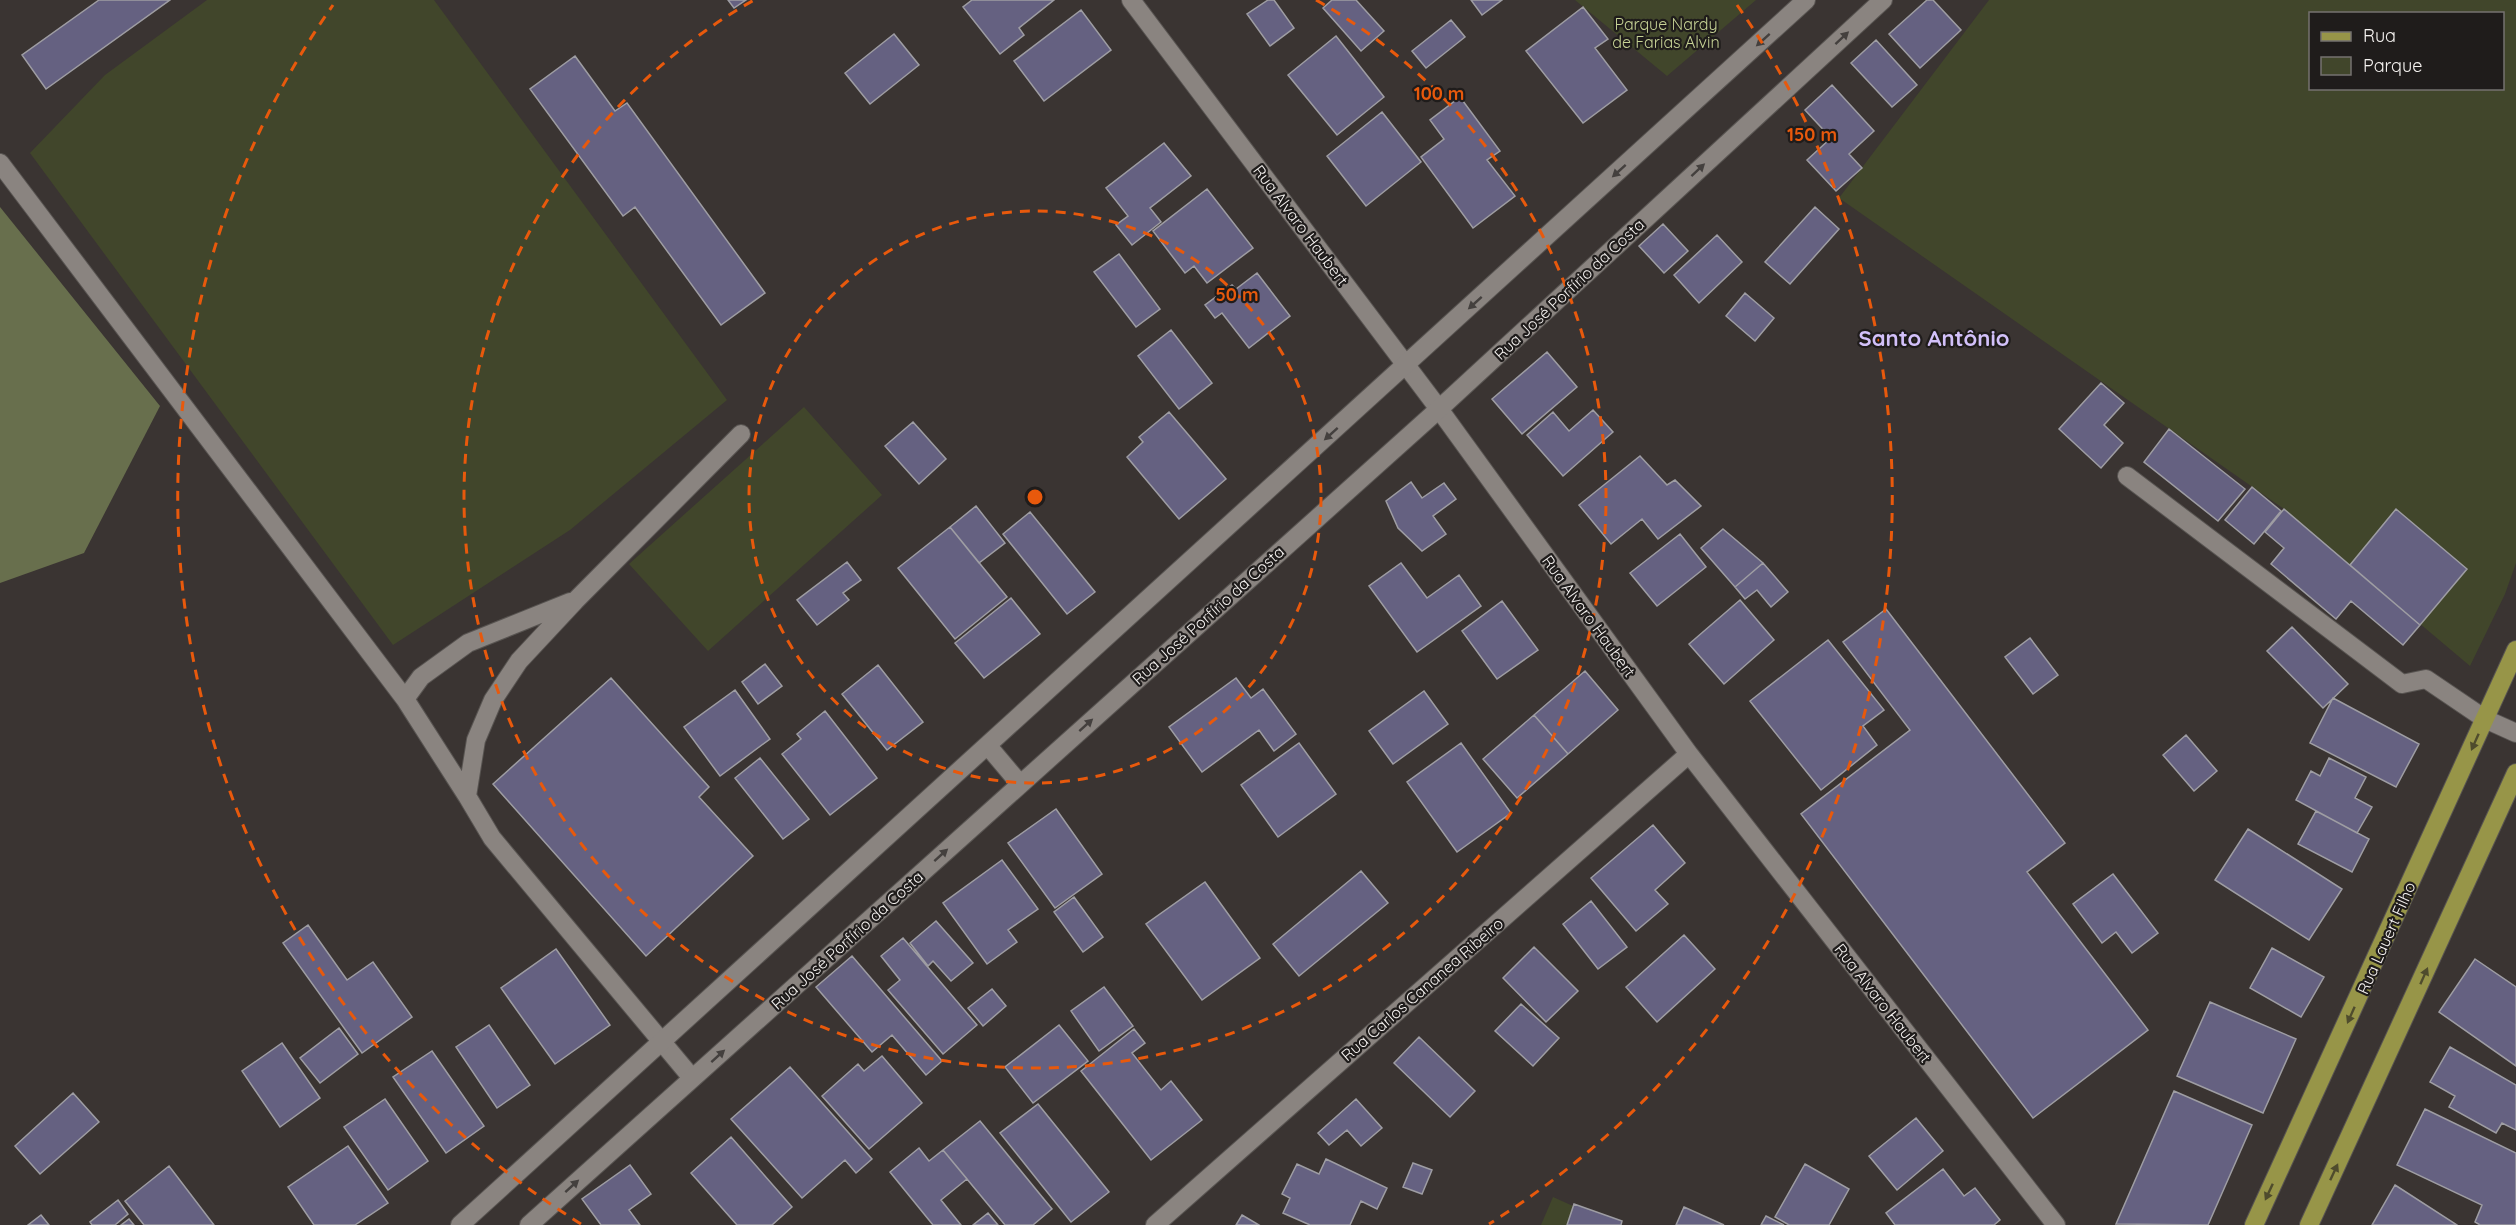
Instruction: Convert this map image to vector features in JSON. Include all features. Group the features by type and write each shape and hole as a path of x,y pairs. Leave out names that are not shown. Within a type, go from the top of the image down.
{"main road":[{"name":"Rua Lauert Filho","path":"2254,1225 2516,651"},
{"path":"2309,1225 2516,773"}],"street":[{"name":"Rua Alvaro Haubert","path":"1131,0 1439,408 1689,753 2056,1225"},
{"path":"460,1225 1806,0"},
{"name":"Rua José Porfírio da Costa","path":"529,1225 1439,408 1883,0"},
{"path":"0,163 405,699 492,838 692,1078"},
{"path":"466,796 476,740 493,700 519,661 574,601 741,434"},
{"path":"2127,476 2402,684 2426,679 2485,719 2516,733"},
{"path":"405,699 422,677 468,643 574,601"},
{"path":"988,746 1020,784"},
{"name":"Rua Carlos Cananea Ribeiro","path":"1155,1225 1689,753"}],"green space":[{"path":"207,0 434,0 727,400 570,530 393,645 30,153 105,75"},
{"name":"Parque Nardy de Farias Alvin","path":"1575,0 1756,0 1667,76"},
{"path":"1989,0 2516,0 2516,563 2505,594 2470,666 2284,509 1839,198"},
{"path":"0,207 160,406 84,553 0,583"},
{"path":"804,407 882,495 708,651 629,564"},
{"path":"1553,1197 1615,1225 1541,1225"}],"building":[{"path":"99,0 170,0 46,89 22,55"},
{"path":"728,0 746,0 734,8"},
{"path":"972,0 1054,0 1019,28 1024,35 1000,54 963,7"},
{"path":"1268,0 1274,0 1294,28 1270,46 1247,14"},
{"path":"1332,0 1356,0 1384,31 1361,51 1323,8"},
{"path":"1471,0 1502,0 1482,15"},
{"path":"1927,0 1933,0 1961,30 1920,68 1889,34"},
{"path":"1583,7 1608,39 1595,48 1627,90 1583,123 1526,51"},
{"path":"1081,10 1111,50 1044,101 1014,61"},
{"path":"1451,20 1465,37 1426,68 1412,51"},
{"path":"894,34 919,65 870,104 845,73"},
{"path":"1336,36 1384,97 1337,135 1288,75"},
{"path":"1876,40 1917,85 1892,107 1851,63"},
{"path":"575,56 615,111 627,103 765,293 721,325 635,207 623,216 530,89"},
{"path":"1832,85 1874,131 1849,154 1862,168 1836,191 1807,160 1831,138 1805,110"},
{"path":"1460,97 1500,151 1487,160 1515,196 1473,228 1421,157 1444,139 1430,120"},
{"path":"1382,112 1421,162 1366,206 1327,156"},
{"path":"1164,143 1191,176 1150,208 1161,222 1132,245 1116,225 1128,216 1106,188"},
{"path":"1207,189 1253,248 1207,283 1194,266 1185,273 1153,231"},
{"path":"1815,207 1839,229 1790,284 1765,262"},
{"path":"1663,224 1688,251 1664,273 1639,246"},
{"path":"1717,235 1742,262 1699,303 1674,275"},
{"path":"1119,254 1160,309 1136,327 1094,272"},
{"path":"1257,273 1290,316 1249,348 1222,313 1215,318 1205,305 1232,285 1236,289"},
{"path":"1745,293 1774,318 1755,341 1726,316"},
{"path":"1171,330 1212,383 1179,409 1138,356"},
{"path":"1547,352 1577,387 1522,434 1492,399"},
{"path":"2101,383 2124,403 2104,425 2123,443 2101,468 2059,429"},
{"path":"1593,410 1613,432 1563,476 1527,435 1553,412 1569,431"},
{"path":"1169,412 1226,479 1179,519 1127,457 1143,442 1139,437"},
{"path":"913,422 946,459 919,484 885,446"},
{"path":"2169,429 2245,489 2218,521 2144,462"},
{"path":"1640,456 1667,485 1675,480 1701,506 1658,539 1642,519 1611,544 1579,505"},
{"path":"1411,482 1422,498 1444,483 1456,499 1433,516 1446,534 1422,551 1398,528 1386,501"},
{"path":"2252,487 2281,511 2254,544 2225,520"},
{"path":"976,506 1005,543 979,563 950,527"},
{"path":"2284,509 2420,625 2403,645 2351,601 2336,619 2271,564 2284,548 2265,532"},
{"path":"2396,509 2467,569 2420,625 2350,565"},
{"path":"1030,512 1095,592 1067,614 1003,534"},
{"path":"950,527 1007,597 955,639 898,568"},
{"path":"1723,529 1763,563 1735,587 1701,548"},
{"path":"1680,534 1706,567 1657,606 1630,573"},
{"path":"847,562 861,580 843,593 849,600 817,625 797,600"},
{"path":"1401,563 1427,598 1459,575 1481,606 1417,652 1369,586"},
{"path":"1763,563 1788,592 1771,607 1757,590 1745,599 1735,587"},
{"path":"1011,598 1040,634 984,678 955,643"},
{"path":"1740,600 1774,640 1724,684 1689,644"},
{"path":"1502,601 1538,650 1497,679 1462,631"},
{"path":"1886,609 2065,843 2027,872 2148,1030 2033,1118 1801,814 1910,730 1843,642"},
{"path":"2292,627 2348,684 2323,708 2267,651"},
{"path":"2030,638 2058,675 2033,694 2005,657"},
{"path":"1828,640 1884,710 1863,726 1877,745 1821,790 1750,701"},
{"path":"765,664 782,686 758,704 742,682"},
{"path":"878,665 923,722 887,750 842,694"},
{"path":"1585,671 1618,710 1568,754 1534,715"},
{"path":"611,678 709,787 699,797 753,856 646,956 493,784"},
{"path":"1236,678 1251,698 1263,689 1296,734 1274,751 1259,730 1202,772 1169,727"},
{"path":"735,690 770,739 720,776 684,727"},
{"path":"1424,691 1448,724 1393,764 1369,731"},
{"path":"2333,698 2419,744 2396,787 2310,743"},
{"path":"825,711 877,778 830,815 782,754 801,739 797,734"},
{"path":"1534,715 1568,754 1517,798 1483,759"},
{"path":"2186,735 2217,771 2194,791 2163,755"},
{"path":"1299,743 1336,794 1278,837 1241,785"},
{"path":"1461,743 1511,813 1457,852 1407,782"},
{"path":"760,758 809,819 783,839 735,778"},
{"path":"2329,758 2366,777 2355,798 2372,807 2357,833 2296,800 2311,771 2320,776"},
{"path":"1056,809 1102,874 1055,908 1008,843"},
{"path":"2316,811 2369,839 2352,872 2298,844"},
{"path":"1653,825 1685,863 1655,890 1668,904 1636,931 1591,878"},
{"path":"2248,829 2342,889 2309,940 2215,880"},
{"path":"1002,860 1038,909 1008,930 1017,942 987,964 943,903"},
{"path":"1361,871 1388,903 1299,976 1273,944"},
{"path":"2113,874 2158,933 2132,953 2116,932 2102,943 2073,904"},
{"path":"1205,882 1260,958 1202,1000 1146,924"},
{"path":"1074,897 1103,937 1083,952 1054,912"},
{"path":"1591,901 1627,947 1598,969 1563,924"},
{"path":"936,921 973,963 951,981 933,961 928,966 910,943"},
{"path":"308,925 347,980 373,962 412,1017 362,1053 283,943"},
{"path":"1684,935 1715,969 1657,1022 1626,987"},
{"path":"903,938 977,1025 943,1054 888,990 900,980 881,956"},
{"path":"1534,947 1578,991 1546,1022 1503,978"},
{"path":"2272,948 2324,977 2301,1017 2250,988"},
{"path":"556,949 610,1025 555,1064 501,988"},
{"path":"852,956 942,1061 926,1075 892,1035 872,1052 816,987"},
{"path":"2475,959 2516,987 2516,1066 2439,1012"},
{"path":"1104,987 1133,1026 1099,1051 1071,1011"},
{"path":"992,989 1006,1006 983,1026 968,1008"},
{"path":"2210,1002 2296,1039 2263,1113 2177,1076"},
{"path":"1521,1004 1559,1038 1533,1066 1495,1031"},
{"path":"489,1025 530,1085 497,1108 456,1047"},
{"path":"1059,1025 1088,1061 1033,1103 1005,1067"},
{"path":"339,1028 358,1054 320,1083 300,1058"},
{"path":"1134,1029 1145,1043 1132,1053 1161,1090 1171,1081 1202,1120 1151,1160 1081,1071"},
{"path":"1419,1037 1475,1091 1450,1117 1394,1063"},
{"path":"282,1043 320,1098 280,1127 242,1071"},
{"path":"2450,1047 2516,1085 2516,1130 2502,1123 2496,1133 2449,1107 2455,1096 2430,1082"},
{"path":"432,1051 484,1126 446,1153 393,1077"},
{"path":"882,1056 922,1103 869,1149 822,1096 858,1064 864,1071"},
{"path":"790,1067 872,1159 856,1173 845,1160 802,1198 731,1119"},
{"path":"2174,1091 2252,1125 2208,1225 2116,1224"},
{"path":"73,1093 99,1122 40,1174 15,1146"},
{"path":"385,1099 428,1161 388,1190 344,1127"},
{"path":"1356,1099 1382,1128 1361,1146 1347,1130 1329,1145 1318,1133"},
{"path":"1038,1104 1109,1192 1071,1222 1000,1133"},
{"path":"2425,1109 2516,1153 2516,1225 2480,1225 2475,1222 2482,1205 2397,1165"},
{"path":"1916,1118 1943,1151 1897,1190 1869,1156"},
{"path":"980,1121 1052,1209 1033,1225 1005,1225 943,1150"},
{"path":"731,1137 792,1207 772,1225 737,1225 691,1173"},
{"path":"348,1146 388,1203 355,1225 314,1225 288,1187"},
{"path":"919,1148 929,1161 943,1150 967,1179 941,1200 961,1225 933,1225 890,1172"},
{"path":"1326,1159 1387,1188 1377,1209 1361,1201 1350,1225 1310,1225 1283,1213 1290,1198 1282,1194 1297,1164 1319,1174"},
{"path":"1413,1163 1432,1170 1422,1194 1403,1187"},
{"path":"1805,1164 1849,1189 1829,1225 1789,1225 1775,1217"},
{"path":"630,1165 651,1194 629,1210 640,1225 601,1225 582,1199"},
{"path":"169,1166 214,1225 144,1225 125,1201"},
{"path":"1943,1169 1964,1196 1975,1188 2000,1220 1994,1225 1895,1225 1886,1213"},
{"path":"2395,1185 2457,1225 2372,1225"},
{"path":"118,1200 128,1214 115,1225 92,1225 90,1222"},
{"path":"1574,1204 1622,1221 1621,1225 1567,1225"},
{"path":"1684,1207 1724,1225 1676,1225"},
{"path":"988,1213 998,1225 973,1225"},
{"path":"41,1215 49,1225 28,1225"},
{"path":"1242,1215 1259,1225 1236,1225"},
{"path":"1766,1216 1784,1225 1761,1225"},
{"path":"129,1219 134,1225 121,1225"}],"district":[{"name":"Santo Antônio","path":"1934,338"}]}
